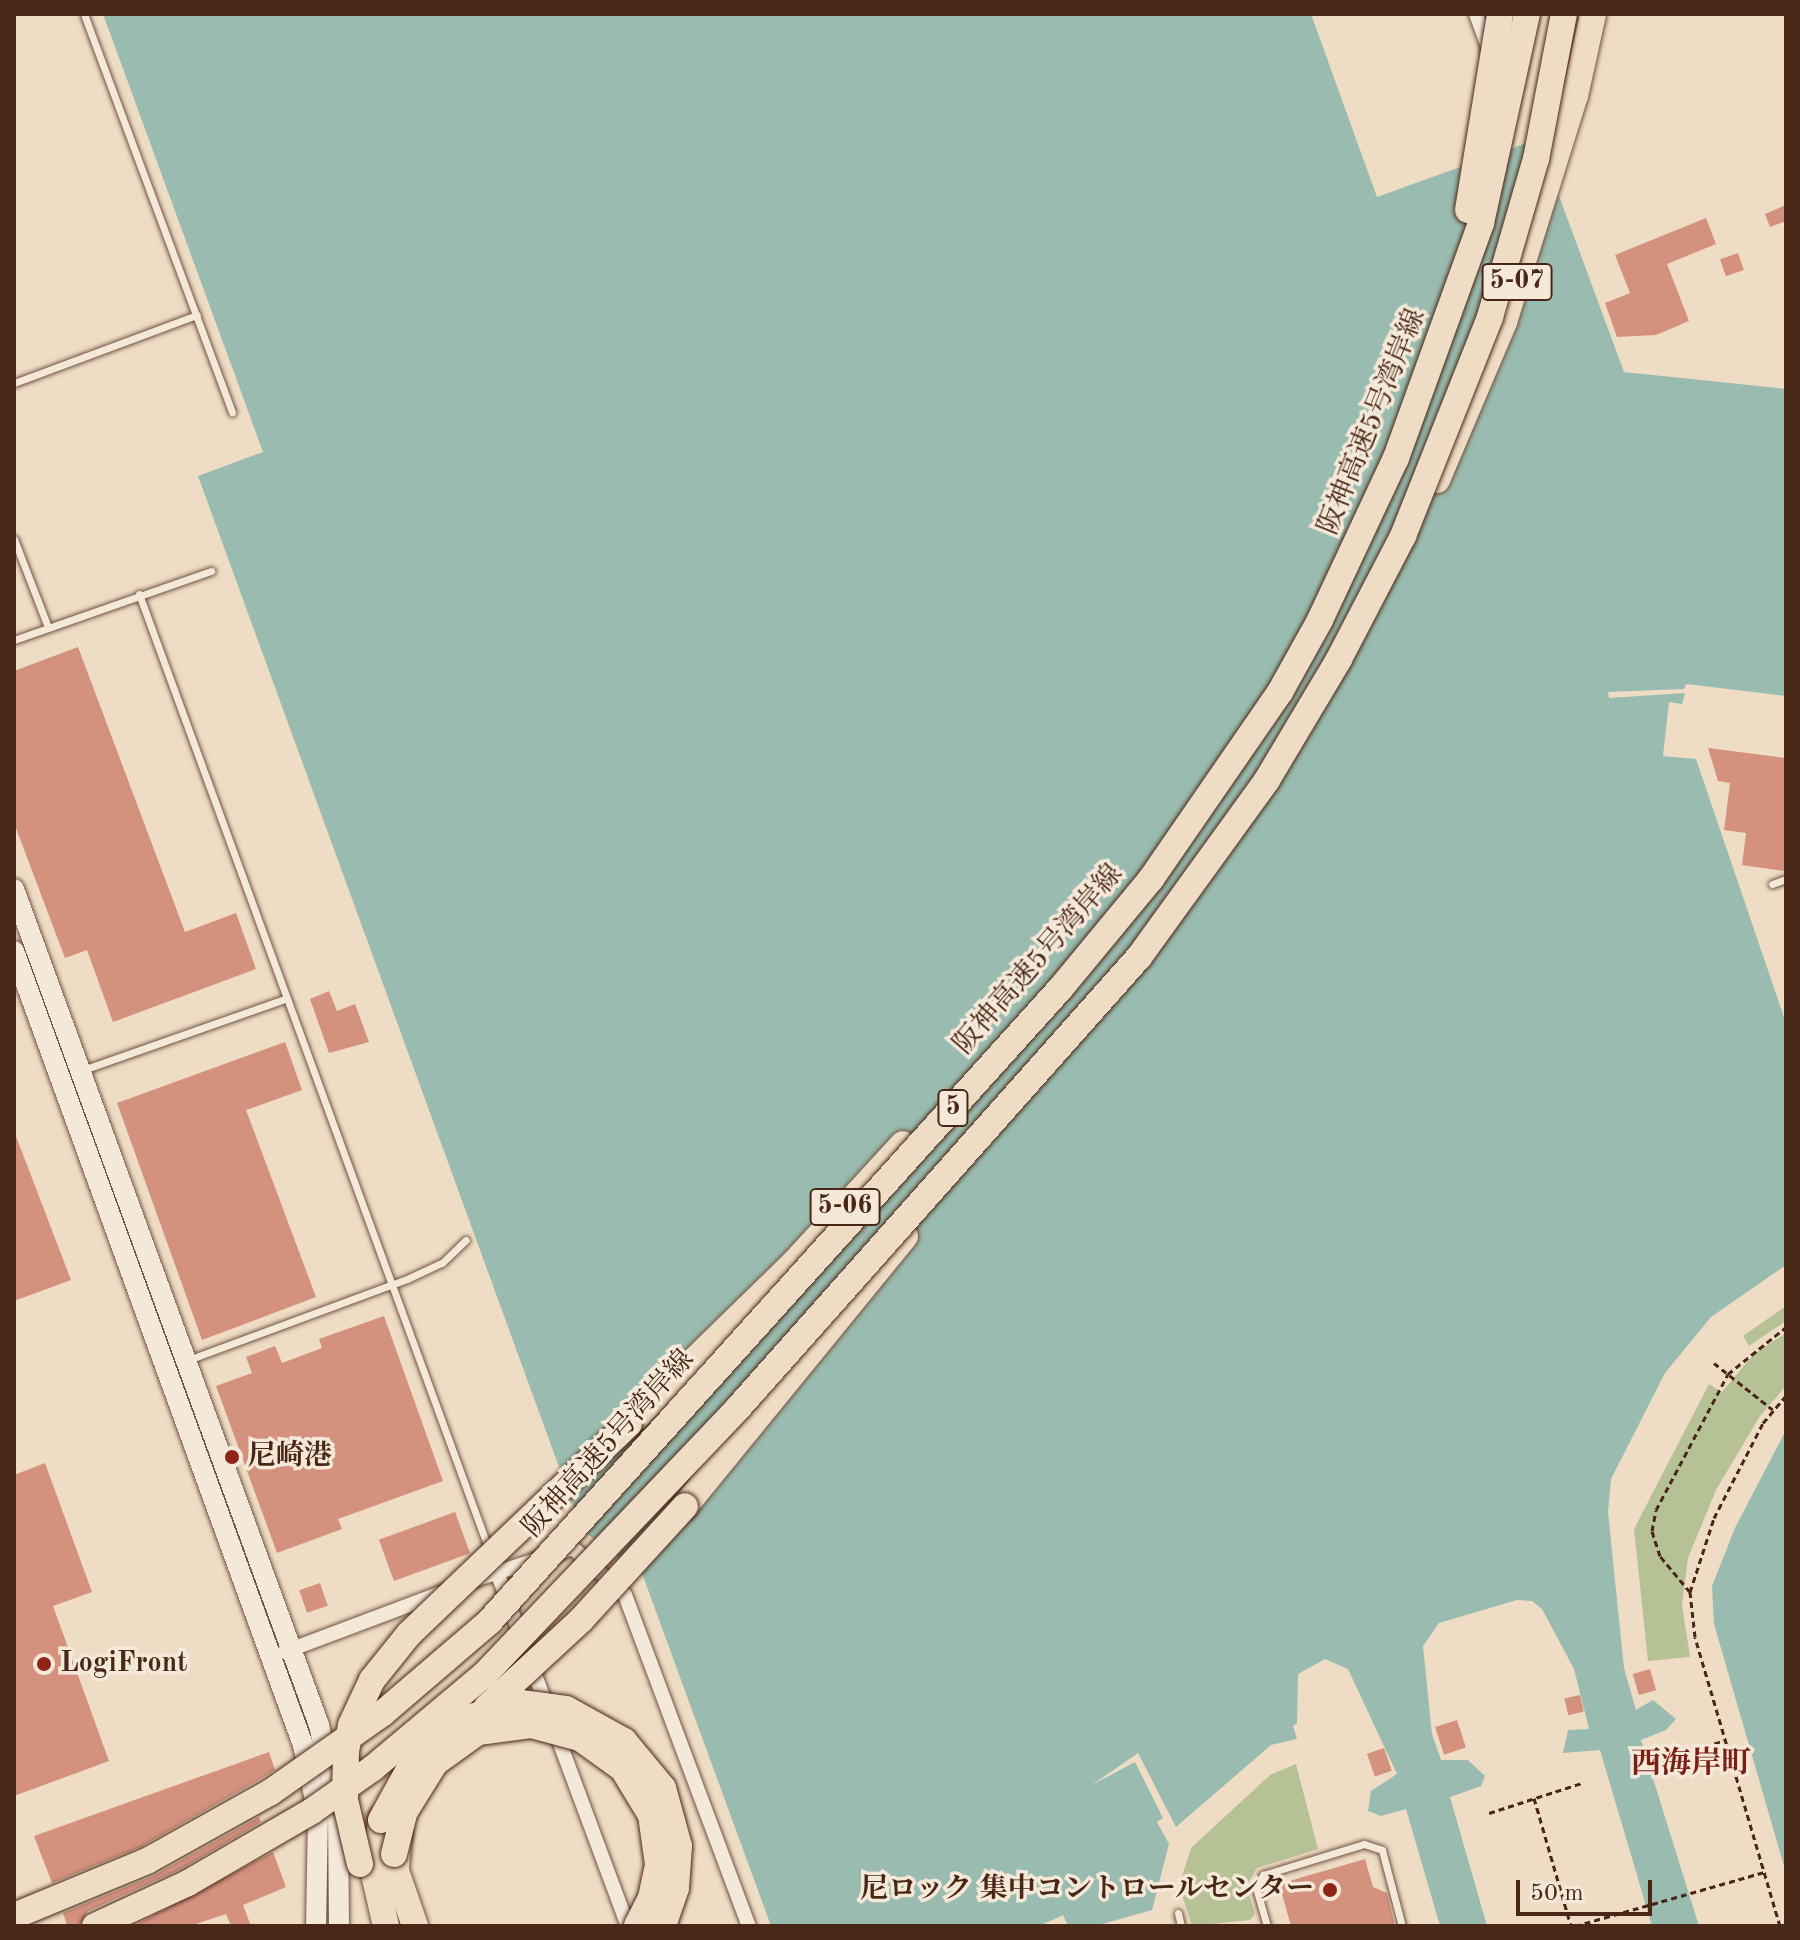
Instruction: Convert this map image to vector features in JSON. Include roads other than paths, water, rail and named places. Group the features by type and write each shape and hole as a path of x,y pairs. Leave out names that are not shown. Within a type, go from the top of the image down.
{"highway":[{"name":"5-07","path":"1427,381 1465,224 1500,14"},
{"name":"阪神高速5号湾岸線","path":"14,1916 147,1861 271,1792 438,1668 560,1548 1060,989 1195,821 1280,692 1360,540 1427,381 1481,223 1527,14"},
{"name":"5","path":"95,1926 188,1883 312,1811 373,1768 484,1675 572,1588 978,1141 1110,992 1227,840 1305,720 1403,536 1462,395 1498,290 1536,159 1564,14"},
{"name":"5-07","path":"1403,536 1439,477 1504,322 1571,109 1593,14"},
{"name":"5-06","path":"386,1926 354,1845 345,1775 351,1725 387,1659 794,1263 967,1075 1060,989"},
{"name":"5-06","path":"414,1926 397,1888 394,1854 400,1817 419,1778 445,1746 581,1620 696,1495 825,1341 978,1141"},
{"name":"5-06","path":"386,1926 375,1878 413,1762 460,1720 521,1703 577,1713 606,1728 639,1755 671,1806 679,1866 663,1926"},
{"name":"5-06","path":"414,1926 396,1871 392,1819 428,1771 462,1740 513,1725 573,1734 623,1769 651,1815 658,1865 651,1898 637,1926"}],"street":[{"path":"1476,14 1515,124"},
{"path":"14,889 71,1074 167,1368 272,1657 312,1779 319,1848 315,1926 339,1926 342,1860 331,1768 292,1649 187,1361 71,1074 15,958"},
{"path":"272,1657 497,1572 573,1548 625,1595 749,1926"},
{"path":"497,1572 628,1926"}],"lane":[{"path":"84,14 232,412"},
{"path":"14,383 197,315"},
{"path":"14,539 48,627"},
{"path":"14,640 211,571"},
{"path":"139,594 497,1572"},
{"path":"1772,884 1786,879"},
{"path":"71,1074 287,998"},
{"path":"167,1368 442,1263 466,1240"},
{"path":"1267,1926 1256,1888 1263,1875 1364,1844 1382,1850 1402,1926"},
{"path":"1178,1913 1181,1926"}],"water":[{"path":"103,14 1311,14 1377,197 1538,139 1624,372 1786,389 1786,696 1686,684 1684,689 1608,692 1609,698 1685,693 1682,704 1669,702 1663,756 1696,759 1786,1023 1786,1265 1711,1317 1665,1373 1611,1479 1608,1512 1624,1668 1636,1710 1653,1700 1676,1719 1666,1730 1641,1740 1699,1926 1652,1926 1600,1750 1563,1753 1568,1730 1589,1729 1574,1669 1542,1609 1532,1601 1517,1600 1439,1623 1423,1646 1432,1734 1441,1760 1468,1760 1485,1776 1481,1786 1450,1797 1487,1926 1440,1926 1406,1809 1381,1816 1368,1811 1371,1791 1397,1774 1348,1669 1325,1659 1298,1674 1297,1723 1293,1726 1297,1739 1271,1745 1176,1827 1138,1753 1092,1785 1135,1762 1163,1818 1157,1822 1169,1844 1152,1910 1095,1926 1068,1926 1063,1915 1039,1926 771,1926 643,1576 582,1530 198,476 263,452"},
{"path":"1786,1430 1786,1873 1714,1624 1712,1586 1735,1528"}],"place":[{"name":"尼崎港","path":"232,1457"},
{"name":"LogiFront","path":"44,1664"},
{"name":"尼ロック 集中コントロールセンター","path":"1330,1890"}],"district":[{"name":"西海岸町","path":"1691,1764"}]}
